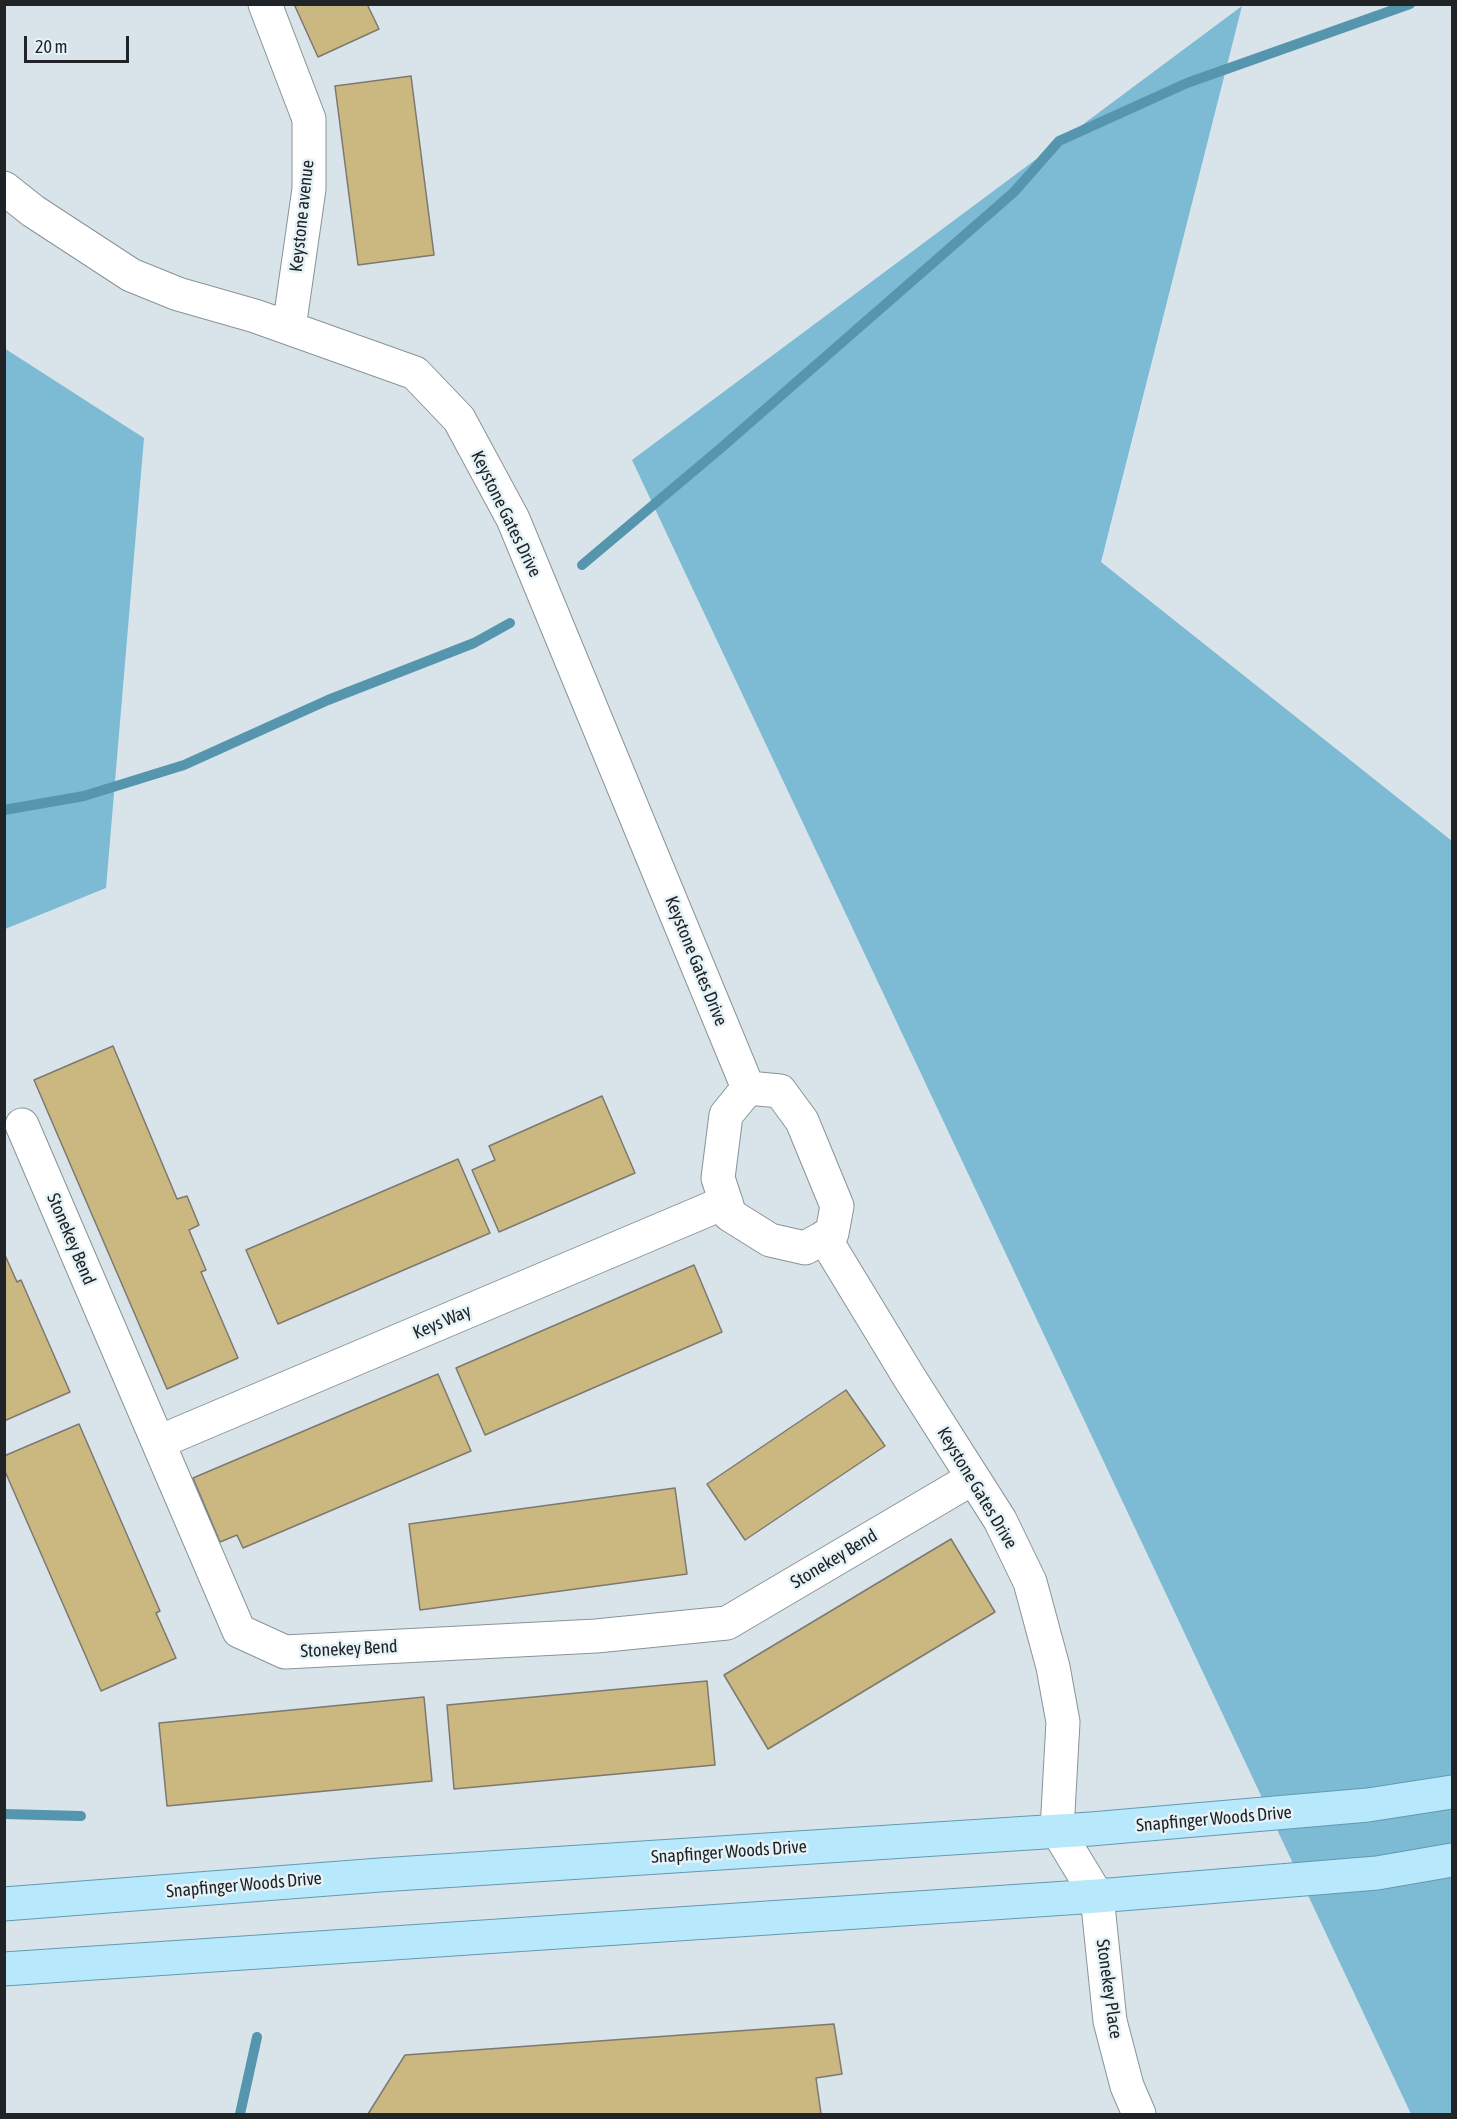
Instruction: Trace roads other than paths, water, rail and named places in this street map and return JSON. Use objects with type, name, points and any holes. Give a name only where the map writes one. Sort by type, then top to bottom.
[{"type":"main road","name":"Snapfinger Woods Drive","points":[[4,1904],[380,1875],[1091,1829],[1368,1806],[1452,1792]]},
{"type":"main road","points":[[4,1969],[1097,1896],[1377,1873],[1452,1860]]},
{"type":"street","name":"Keystone avenue","points":[[265,4],[309,119],[309,189],[289,328]]},
{"type":"street","name":"Keystone Gates Drive","points":[[4,188],[33,211],[131,275],[178,294],[289,328],[415,373],[459,419],[513,519],[748,1088]]},
{"type":"street","points":[[748,1088],[780,1091],[802,1121],[837,1206],[832,1233],[805,1248],[770,1240],[730,1215],[718,1178],[726,1116],[748,1088]]},
{"type":"street","name":"Stonekey Bend","points":[[22,1125],[239,1631],[285,1652],[596,1636],[727,1623],[973,1478]]},
{"type":"street","name":"Keys Way","points":[[159,1442],[726,1202]]},
{"type":"street","name":"Keystone Gates Drive","points":[[824,1237],[1000,1520],[1030,1582],[1053,1667],[1063,1722],[1057,1830]]},
{"type":"street","points":[[1057,1830],[1097,1896]]},
{"type":"street","name":"Stonekey Place","points":[[1097,1896],[1110,2021],[1127,2086],[1131,2112]]},
{"type":"waterway","points":[[582,565],[721,448],[1014,192],[1059,141],[1187,83],[1410,4]]},
{"type":"waterway","points":[[4,810],[84,796],[184,765],[328,700],[474,643],[510,623]]},
{"type":"waterway","points":[[4,1814],[81,1816]]},
{"type":"waterway","points":[[240,2114],[257,2037]]}]
